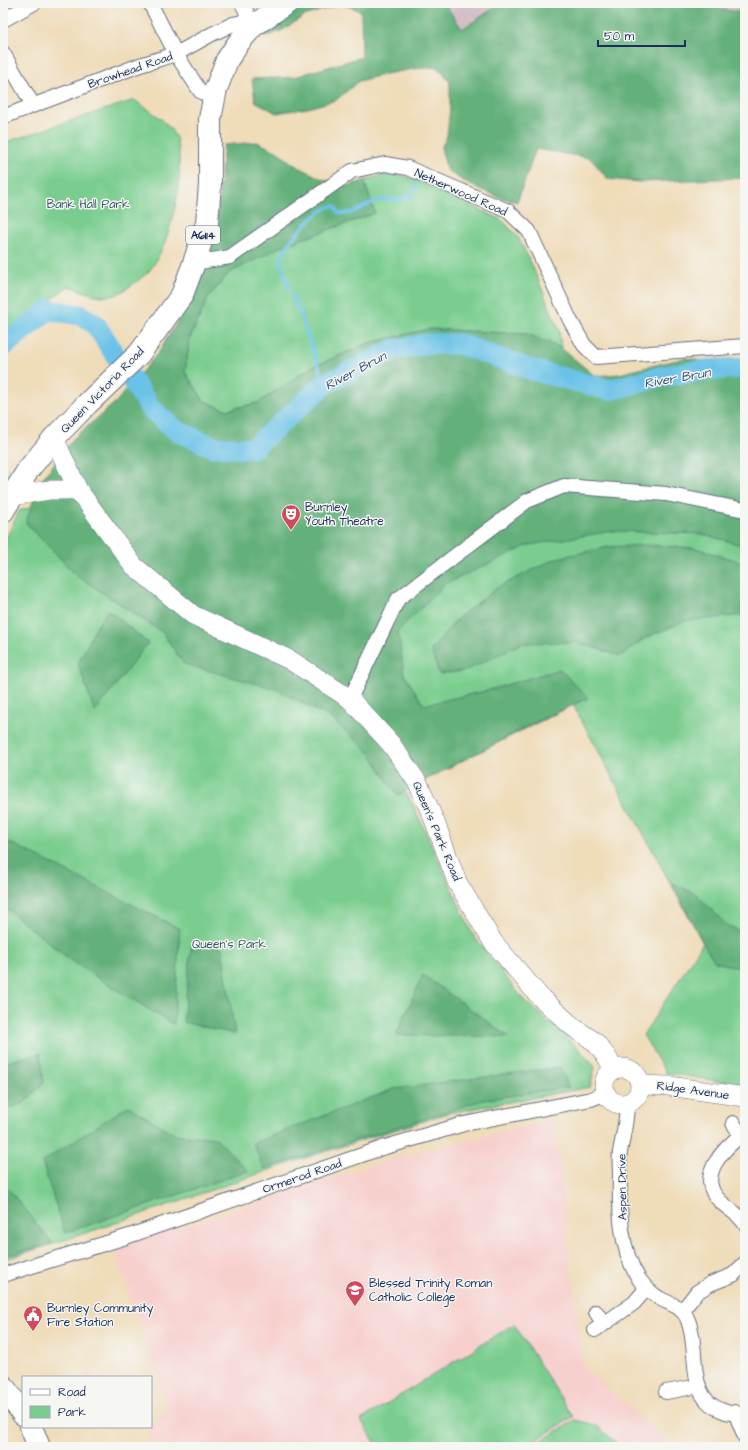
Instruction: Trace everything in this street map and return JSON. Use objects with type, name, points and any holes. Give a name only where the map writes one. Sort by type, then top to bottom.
[{"type":"highway","name":"A6114","points":[[214,94],[227,60],[249,23],[287,3]]},
{"type":"highway","name":"Queen Victoria Road","points":[[8,504],[28,470],[54,438],[139,354],[182,295],[207,223],[210,184],[210,119],[214,94]]},
{"type":"highway","points":[[3,1386],[22,1413]]},
{"type":"highway","points":[[31,1428],[39,1447]]},
{"type":"street","points":[[3,20],[34,3]]},
{"type":"street","points":[[150,3],[176,54],[200,91],[214,94]]},
{"type":"street","points":[[242,3],[247,13],[249,23]]},
{"type":"street","name":"Browhead Road","points":[[3,117],[140,65],[176,54],[233,24],[249,23]]},
{"type":"street","points":[[3,53],[33,105]]},
{"type":"street","name":"Netherwood Road","points":[[194,263],[230,257],[352,171],[385,164],[408,168],[508,211],[530,231],[570,320],[584,345],[596,357],[745,346]]},
{"type":"street","name":"Queen's Park Road","points":[[54,438],[78,490],[134,566],[193,615],[290,660],[350,700],[391,744],[418,783],[435,822],[457,882],[493,942],[540,997],[573,1027],[595,1042],[607,1057],[614,1070]]},
{"type":"street","points":[[350,700],[398,599],[528,501],[564,486],[666,494],[745,510]]},
{"type":"street","points":[[8,504],[49,490],[78,490]]},
{"type":"street","points":[[620,1068],[631,1070],[639,1079],[641,1085],[640,1091],[633,1101],[627,1104],[617,1103],[608,1098],[606,1093],[604,1082],[606,1077],[614,1070],[620,1068]]},
{"type":"street","name":"Ridge Avenue","points":[[641,1085],[670,1086],[745,1097]]},
{"type":"street","name":"Ormerod Road","points":[[3,1275],[126,1237],[382,1148],[464,1124],[591,1099],[606,1093]]},
{"type":"street","name":"Aspen Drive","points":[[627,1104],[627,1113],[620,1154],[619,1202],[624,1237],[630,1262],[646,1289],[658,1298],[678,1307],[682,1311]]},
{"type":"street","points":[[740,1130],[716,1160],[710,1179],[713,1192],[720,1201],[745,1224]]},
{"type":"street","points":[[745,1263],[733,1275],[710,1284],[697,1292],[682,1311],[687,1317],[693,1335],[695,1374],[702,1396],[713,1407],[731,1413],[740,1410],[745,1437]]},
{"type":"street","points":[[596,1312],[599,1327],[634,1303],[646,1289]]},
{"type":"street","points":[[666,1392],[699,1386]]},
{"type":"shaded area","points":[[444,3],[502,3],[462,29]]},
{"type":"shaded area","points":[[704,3],[745,3],[745,13],[712,8]]},
{"type":"shaded area","name":"Blessed Trinity Roman Catholic College","points":[[555,1119],[582,1365],[673,1447],[149,1447],[152,1424],[169,1409],[114,1249],[395,1158]]},
{"type":"green space","points":[[307,3],[444,3],[462,29],[502,3],[704,3],[712,8],[745,13],[745,178],[639,182],[608,179],[590,158],[536,149],[517,202],[498,197],[466,183],[447,170],[441,148],[447,136],[450,108],[450,82],[437,67],[413,69],[385,74],[359,81],[336,100],[308,108],[276,113],[255,101],[252,79],[294,77],[362,57],[361,11],[342,4],[304,16],[281,31],[264,37],[271,23]]},
{"type":"green space","name":"Bank Hall Park","points":[[134,100],[167,125],[176,137],[178,148],[179,177],[174,211],[170,228],[157,258],[150,270],[128,288],[115,295],[97,295],[68,286],[3,340],[3,143]]},
{"type":"green space","points":[[257,142],[278,152],[293,164],[322,179],[346,186],[364,181],[375,213],[280,247],[229,273],[208,298],[190,338],[185,372],[204,401],[227,410],[258,403],[310,368],[369,343],[429,329],[527,334],[561,348],[595,376],[619,374],[685,358],[745,369],[745,546],[702,534],[612,531],[529,545],[445,584],[398,631],[404,674],[424,705],[489,690],[560,669],[588,698],[532,724],[397,795],[370,753],[331,718],[276,689],[184,664],[162,632],[77,576],[26,523],[39,483],[74,438],[116,402],[159,352],[196,290],[216,225],[224,145]]},
{"type":"green space","points":[[391,172],[419,181],[502,220],[518,237],[531,263],[559,330],[561,348],[527,334],[429,329],[369,343],[310,368],[258,403],[227,410],[204,401],[185,372],[190,338],[208,298],[229,273],[280,247],[375,213],[364,181]]},
{"type":"green space","points":[[542,478],[745,512],[745,1085],[666,1073],[643,1035],[703,943],[573,705],[418,783],[290,660]]},
{"type":"green space","name":"Queen's Park","points":[[46,503],[329,699],[383,754],[413,805],[473,935],[522,998],[579,1049],[595,1067],[590,1087],[449,1113],[293,1162],[3,1260],[3,545],[19,511]]},
{"type":"green space","points":[[647,545],[695,548],[745,563],[745,615],[685,621],[645,638],[620,656],[576,642],[522,643],[465,671],[439,674],[431,650],[459,617],[500,586],[557,558],[608,547]]},
{"type":"green space","points":[[108,610],[148,643],[95,712],[78,664],[95,629]]},
{"type":"green space","points":[[3,839],[180,929],[174,1025],[73,962],[3,906]]},
{"type":"green space","points":[[672,883],[696,894],[726,924],[745,934],[745,969],[715,962],[703,943]]},
{"type":"green space","points":[[192,940],[222,948],[235,1034],[183,1022]]},
{"type":"green space","points":[[423,975],[509,1037],[396,1035]]},
{"type":"green space","points":[[40,1053],[44,1082],[24,1103],[10,1108],[3,1105],[3,1068],[7,1062]]},
{"type":"green space","points":[[560,1067],[569,1087],[483,1100],[264,1169],[253,1143],[394,1089]]},
{"type":"green space","points":[[128,1106],[174,1134],[216,1138],[248,1171],[65,1233],[42,1162]]},
{"type":"green space","points":[[3,1182],[53,1244],[3,1256]]},
{"type":"green space","points":[[514,1324],[573,1417],[525,1447],[378,1447],[361,1420]]},
{"type":"green space","points":[[575,1420],[596,1425],[621,1447],[531,1447]]},
{"type":"waterway","points":[[289,289],[281,259],[295,236],[311,219],[327,208],[334,206],[338,213],[344,214],[354,212],[379,200],[397,200],[404,198],[410,195],[417,186]]},
{"type":"waterway","points":[[292,295],[325,384]]},
{"type":"waterway","name":"River Brun","points":[[3,347],[48,310],[80,315],[95,324],[151,409],[177,431],[214,447],[252,449],[325,384],[393,350],[426,344],[460,344],[532,370],[609,390],[660,377],[705,370],[745,368]]},
{"type":"place","name":"Burnley Youth Theatre","points":[[291,531]]},
{"type":"place","name":"Blessed Trinity Roman Catholic College","points":[[355,1307]]},
{"type":"place","name":"Burnley Community Fire Station","points":[[33,1332]]}]
